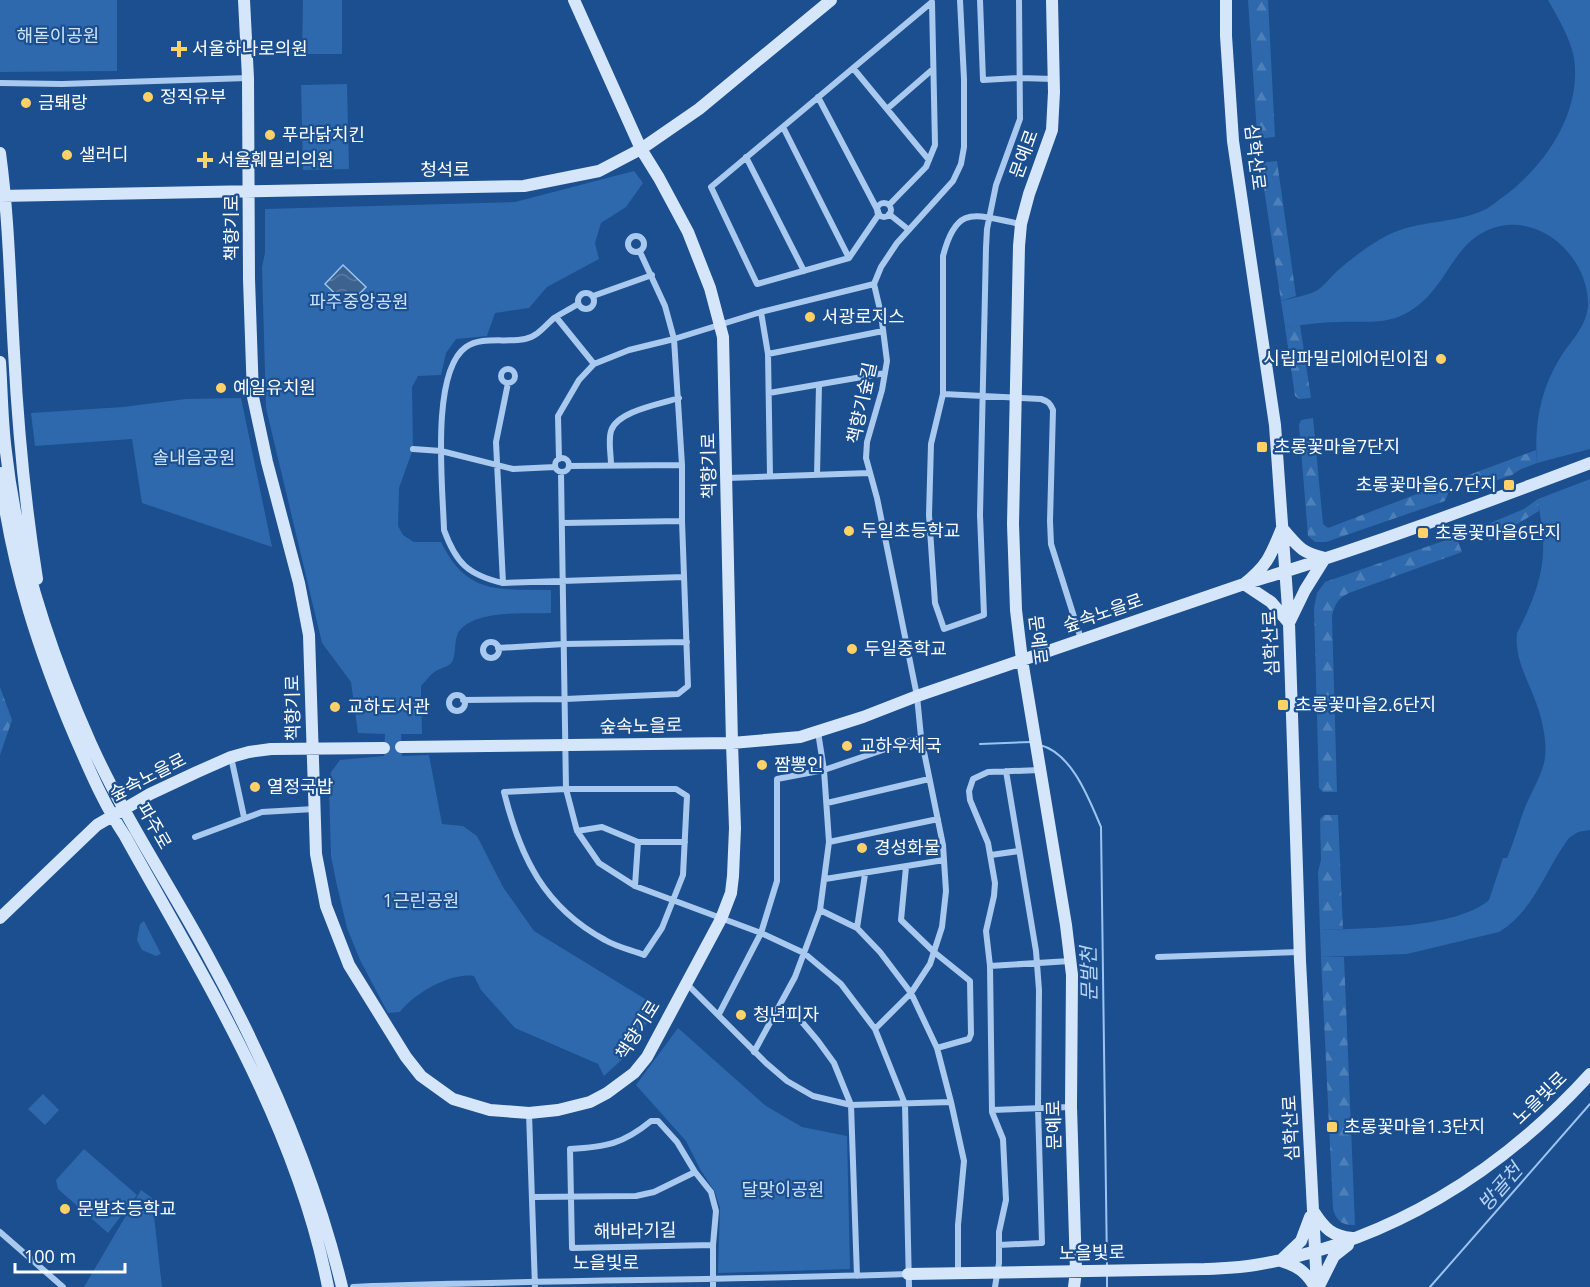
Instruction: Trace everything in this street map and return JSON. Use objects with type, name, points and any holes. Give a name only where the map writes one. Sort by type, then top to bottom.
[{"type":"street","name":"책향기로","points":[[244,0],[248,78],[249,279],[253,397],[267,462],[299,583],[309,635],[316,854],[327,906],[349,965],[406,1057],[421,1076],[453,1099],[490,1110],[529,1113],[558,1110],[590,1101],[607,1093],[634,1073],[647,1057],[721,919],[733,876],[735,828],[723,337],[710,288],[687,232],[659,177],[641,149],[574,0]]},
{"type":"street","name":"청석로","points":[[3,196],[524,186],[599,171],[641,149],[699,109],[831,0]]},
{"type":"street","points":[[559,459],[558,416],[579,380],[594,364],[629,350],[674,339],[761,312],[874,284],[892,251],[953,181],[961,164],[964,147],[964,102],[960,0]]},
{"type":"street","points":[[980,0],[983,80],[1054,79]]},
{"type":"street","points":[[1019,0],[1020,119],[996,185],[989,219],[986,248],[980,515],[984,615],[944,629],[935,603],[929,515],[931,444],[943,394],[943,256],[949,236],[959,221],[966,217],[972,216],[989,219],[1020,224]]},
{"type":"street","name":"문예로","points":[[1052,0],[1054,79],[1052,130],[1020,224],[1012,524],[1016,610],[1022,660],[1066,925],[1072,975],[1071,1107],[1083,1271],[1074,1287]]},
{"type":"street","name":"심학산로","points":[[1226,0],[1233,141],[1275,425],[1289,623],[1300,952],[1317,1287]]},
{"type":"street","points":[[932,2],[935,145],[926,167],[889,205],[881,204],[849,258],[757,284],[711,187],[932,2]]},
{"type":"street","points":[[853,68],[929,160]]},
{"type":"street","points":[[887,109],[933,69]]},
{"type":"street","points":[[0,83],[62,84],[248,78]]},
{"type":"street","points":[[818,97],[878,212],[883,216],[889,214]]},
{"type":"street","points":[[783,127],[849,258]]},
{"type":"street","points":[[0,153],[11,277],[23,475],[37,579],[56,656]]},
{"type":"street","points":[[747,157],[804,271]]},
{"type":"street","points":[[889,205],[891,210],[889,214]]},
{"type":"street","points":[[889,214],[909,230]]},
{"type":"street","points":[[463,700],[565,699],[678,694],[688,686],[682,465],[674,339],[665,306],[640,252]]},
{"type":"street","points":[[0,268],[8,272],[11,277]]},
{"type":"street","points":[[578,304],[578,298],[586,292],[593,296],[652,275]]},
{"type":"street","name":"책향기숲길","points":[[874,284],[887,361],[867,442],[866,458],[877,498],[917,696],[921,737],[944,860],[945,891],[942,927],[930,964],[911,993],[875,1029]]},
{"type":"street","points":[[578,304],[584,309],[590,309],[594,304],[593,296]]},
{"type":"street","points":[[578,304],[556,317],[534,336],[525,339],[473,343],[459,353],[453,364],[443,405],[441,451],[444,530],[449,544],[455,557],[472,573],[503,583],[684,577]]},
{"type":"street","points":[[761,312],[768,354],[770,476]]},
{"type":"street","points":[[556,317],[594,364]]},
{"type":"street","points":[[768,354],[883,331]]},
{"type":"street","name":"파주로","points":[[0,362],[6,452],[16,520],[26,566],[69,693],[123,810],[207,953],[270,1080],[299,1146],[313,1185],[342,1287]]},
{"type":"street","points":[[769,393],[885,373]]},
{"type":"street","points":[[503,583],[496,442],[508,383]]},
{"type":"street","points":[[817,475],[819,385]]},
{"type":"street","points":[[943,394],[1015,397],[1047,401],[1053,410],[1051,544],[1081,639]]},
{"type":"street","points":[[611,465],[611,432],[615,422],[628,414],[679,398]]},
{"type":"street","points":[[413,449],[441,451],[520,469],[555,466]]},
{"type":"street","points":[[555,466],[555,462],[559,459],[566,459],[569,465],[566,472],[561,473]]},
{"type":"street","name":"숲속노을로","points":[[401,747],[732,743],[800,737],[863,717],[1081,639],[1464,510],[1590,463]]},
{"type":"street","points":[[569,465],[682,465]]},
{"type":"street","points":[[555,466],[561,473],[566,789],[577,831],[599,864],[635,886],[761,933],[804,953],[841,984],[875,1029],[905,1104],[908,1281]]},
{"type":"street","name":"파주로","points":[[0,473],[17,568],[41,653],[73,732],[111,816],[125,836],[255,1075],[290,1156],[309,1208],[328,1282]]},
{"type":"street","points":[[727,478],[869,473]]},
{"type":"street","points":[[0,516],[7,553],[30,629],[41,653]]},
{"type":"street","points":[[562,523],[682,520]]},
{"type":"street","points":[[1282,528],[1300,549],[1325,558],[1305,590],[1289,623],[1271,602],[1244,584],[1261,571],[1268,562],[1282,528]]},
{"type":"street","points":[[498,648],[564,644],[687,642]]},
{"type":"street","points":[[754,1052],[795,977],[820,910],[829,842],[824,770],[818,731]]},
{"type":"street","points":[[719,1014],[761,933],[777,881],[777,779],[824,770],[921,737]]},
{"type":"street","name":"숲속노을로","points":[[0,918],[96,825],[150,794],[231,757],[271,749],[384,748]]},
{"type":"street","points":[[231,757],[244,817]]},
{"type":"street","points":[[995,1287],[998,1274],[999,1233],[1006,1200],[1004,1145],[992,1110],[990,966],[987,925],[995,890],[988,843],[972,807],[969,791],[973,779],[982,774],[1040,770]]},
{"type":"street","points":[[999,1245],[1042,1243],[1037,962],[1006,771]]},
{"type":"street","points":[[827,803],[929,778]]},
{"type":"street","points":[[566,789],[675,789],[687,796],[683,875],[662,928],[644,955],[605,940],[560,908],[528,864],[513,827],[504,792],[566,789]]},
{"type":"street","points":[[195,837],[262,812],[314,809]]},
{"type":"street","points":[[829,842],[938,819]]},
{"type":"street","points":[[577,831],[602,827],[638,842],[686,842]]},
{"type":"street","points":[[635,886],[638,842]]},
{"type":"street","points":[[991,855],[1019,850]]},
{"type":"street","points":[[825,879],[944,860]]},
{"type":"street","points":[[906,867],[901,920],[934,952],[970,981],[971,1034],[969,1039],[937,1048]]},
{"type":"street","points":[[857,928],[865,874]]},
{"type":"street","points":[[820,910],[857,928],[880,952],[911,993],[937,1048],[964,1161],[958,1225],[958,1275]]},
{"type":"street","points":[[1158,957],[1300,952]]},
{"type":"street","points":[[990,966],[1070,960]]},
{"type":"street","points":[[687,984],[754,1052],[787,1081],[813,1096],[851,1105],[951,1102]]},
{"type":"street","points":[[780,1007],[797,1016],[834,1063],[851,1105],[857,1276]]},
{"type":"street","name":"노을빛로","points":[[353,1287],[713,1284],[857,1276],[908,1281],[958,1275],[1253,1266],[1356,1239],[1404,1217],[1486,1169],[1537,1127],[1590,1074]]},
{"type":"street","points":[[992,1110],[1071,1107]]},
{"type":"street","points":[[529,1113],[536,1284]]},
{"type":"street","name":"해바라기길","points":[[713,1245],[572,1248],[570,1149],[607,1146],[639,1131],[651,1121],[658,1121],[677,1142],[695,1172],[711,1192],[716,1211],[713,1284]]},
{"type":"street","name":"해바라기길","points":[[534,1197],[636,1196],[654,1192],[695,1172]]},
{"type":"street","points":[[1313,1210],[1330,1233],[1338,1237],[1356,1239]]},
{"type":"street","points":[[1313,1210],[1301,1240],[1280,1260],[1297,1266],[1317,1287],[1334,1256],[1356,1239]]},
{"type":"street","points":[[0,1232],[63,1287]]},
{"type":"green space","name":"해돋이공원","points":[[0,0],[117,0],[117,71],[0,72]]},
{"type":"green space","points":[[303,0],[342,0],[342,54],[302,54]]},
{"type":"green space","points":[[1248,0],[1268,0],[1275,137],[1264,138],[1257,133]]},
{"type":"green space","points":[[1548,0],[1590,0],[1590,449],[1537,463],[1538,422],[1543,396],[1553,370],[1581,328],[1588,307],[1586,287],[1579,269],[1569,253],[1555,240],[1539,230],[1521,225],[1503,226],[1484,232],[1462,250],[1426,299],[1413,309],[1391,319],[1326,322],[1285,327],[1281,301],[1316,291],[1354,257],[1388,235],[1411,227],[1461,218],[1487,209],[1533,170],[1546,154],[1566,118],[1575,78],[1574,58],[1570,43]]},
{"type":"green space","points":[[347,84],[349,169],[303,170],[301,85]]},
{"type":"green space","points":[[1277,161],[1296,296],[1281,301],[1261,169],[1266,162]]},
{"type":"green space","name":"파주중앙공원","points":[[634,171],[643,183],[626,207],[601,223],[595,243],[599,259],[547,287],[529,308],[495,313],[487,336],[456,339],[446,353],[441,375],[418,376],[412,387],[413,449],[399,488],[398,526],[403,535],[414,542],[441,542],[451,560],[462,572],[474,581],[487,586],[516,590],[551,590],[551,613],[501,614],[487,616],[465,625],[458,633],[452,662],[433,673],[421,686],[422,734],[401,734],[402,756],[429,755],[442,824],[463,826],[477,836],[503,887],[534,931],[655,1005],[628,1054],[604,1076],[598,1064],[515,1028],[481,990],[474,976],[455,977],[444,981],[414,998],[400,1012],[388,1013],[360,960],[347,928],[331,856],[329,787],[331,772],[340,760],[384,756],[385,734],[358,733],[351,682],[322,643],[266,408],[262,267],[265,253],[265,209],[515,202]]},
{"type":"green space","points":[[1300,325],[1311,398],[1299,399],[1295,396],[1285,327]]},
{"type":"green space","name":"솔내음공원","points":[[241,398],[272,547],[142,503],[132,439],[35,446],[31,413],[123,407],[186,399]]},
{"type":"green space","points":[[1313,418],[1323,524],[1328,528],[1443,484],[1448,494],[1445,501],[1326,542],[1315,542],[1308,536],[1299,425],[1301,420]]},
{"type":"green space","points":[[1536,450],[1537,463],[1512,475],[1474,488],[1469,486],[1466,476]]},
{"type":"green space","points":[[1590,479],[1590,830],[1578,832],[1569,838],[1530,901],[1511,923],[1499,932],[1407,954],[1321,957],[1320,930],[1432,922],[1474,910],[1489,900],[1503,858],[1507,858],[1545,756],[1542,721],[1520,662],[1517,643],[1517,633],[1528,611],[1542,565],[1543,535],[1538,499]]},
{"type":"green space","points":[[1538,499],[1539,511],[1489,541],[1486,530],[1488,524],[1524,509]]},
{"type":"green space","points":[[1452,538],[1457,539],[1462,552],[1349,593],[1342,597],[1336,605],[1332,616],[1337,792],[1323,792],[1319,788],[1314,608],[1317,593],[1325,582]]},
{"type":"green space","points":[[0,687],[12,720],[0,755]]},
{"type":"green space","points":[[1324,815],[1338,815],[1343,929],[1320,930],[1318,872],[1321,860],[1320,819]]},
{"type":"green space","points":[[144,921],[161,954],[156,956],[142,950],[137,940],[140,924]]},
{"type":"green space","points":[[1321,957],[1344,957],[1355,1225],[1340,1221],[1333,1208]]},
{"type":"green space","name":"달맞이공원","points":[[678,1028],[766,1106],[802,1127],[847,1136],[850,1269],[718,1273],[720,1208],[715,1192],[686,1141],[636,1085]]},
{"type":"green space","points":[[43,1094],[59,1110],[45,1125],[28,1109]]},
{"type":"green space","points":[[84,1149],[137,1195],[108,1233],[58,1189],[56,1180]]},
{"type":"green space","points":[[141,1190],[152,1198],[162,1287],[84,1287]]},
{"type":"water","points":[[343,265],[366,287],[348,306],[325,284]]},
{"type":"waterway","name":"문발천","points":[[980,744],[1031,742]]},
{"type":"waterway","name":"문발천","points":[[1040,745],[1061,757],[1070,767],[1085,791],[1101,827],[1107,1267]]},
{"type":"waterway","name":"방골천","points":[[1430,1287],[1590,1104]]},
{"type":"waterway","name":"문발천","points":[[1107,1276],[1107,1287]]},
{"type":"place","name":"서울하나로의원","points":[[179,49]]},
{"type":"place","name":"정직유부","points":[[148,97]]},
{"type":"place","name":"금퇘랑","points":[[26,103]]},
{"type":"place","name":"푸라닭치킨","points":[[270,135]]},
{"type":"place","name":"샐러디","points":[[67,155]]},
{"type":"place","name":"서울훼밀리의원","points":[[205,160]]},
{"type":"place","name":"서광로지스","points":[[810,317]]},
{"type":"place","name":"시립파밀리에어린이집","points":[[1441,359]]},
{"type":"place","name":"예일유치원","points":[[221,388]]},
{"type":"place","name":"초롱꽃마을7단지","points":[[1262,447]]},
{"type":"place","name":"초롱꽃마을6.7단지","points":[[1509,485]]},
{"type":"place","name":"두일초등학교","points":[[849,531]]},
{"type":"place","name":"초롱꽃마을6단지","points":[[1423,533]]},
{"type":"place","name":"두일중학교","points":[[852,649]]},
{"type":"place","name":"초롱꽃마을2.6단지","points":[[1283,705]]},
{"type":"place","name":"교하도서관","points":[[335,707]]},
{"type":"place","name":"교하우체국","points":[[847,746]]},
{"type":"place","name":"짬뽕인","points":[[762,765]]},
{"type":"place","name":"열정국밥","points":[[255,787]]},
{"type":"place","name":"경성화물","points":[[862,848]]},
{"type":"place","name":"청년피자","points":[[741,1015]]},
{"type":"place","name":"초롱꽃마을1.3단지","points":[[1332,1127]]},
{"type":"place","name":"문발초등학교","points":[[65,1209]]},
{"type":"park label","name":"1근린공원","points":[[421,901]]}]
